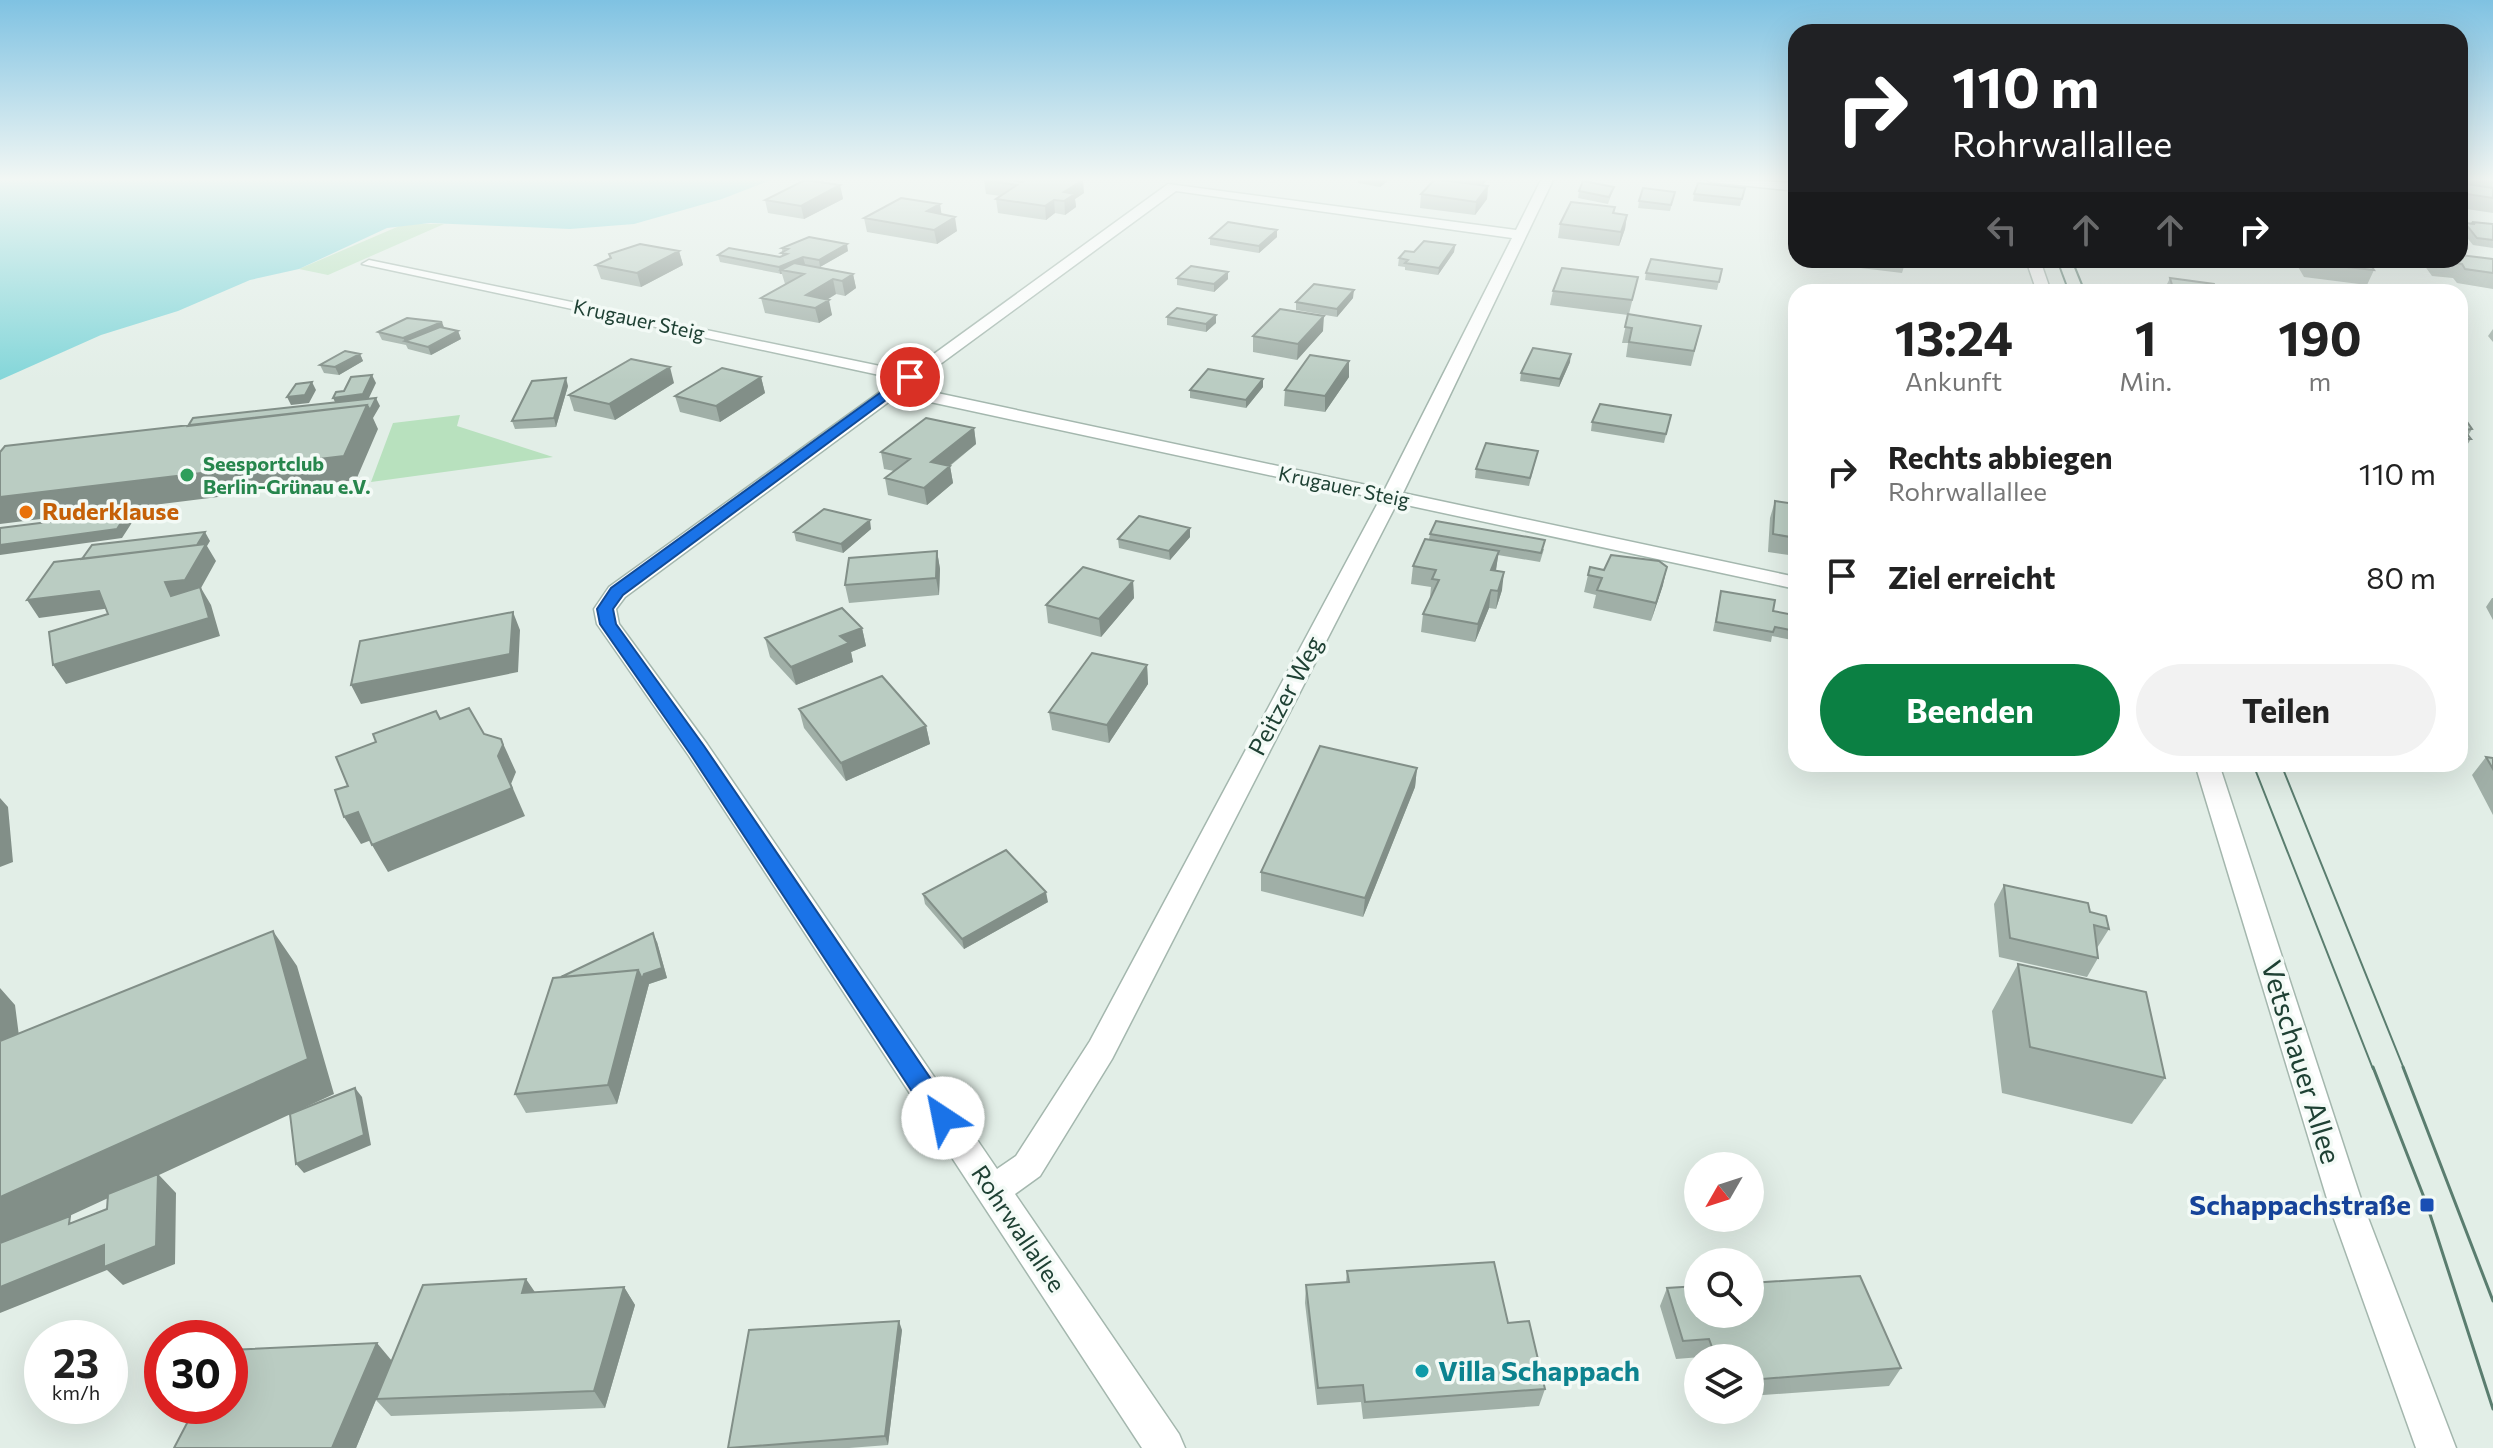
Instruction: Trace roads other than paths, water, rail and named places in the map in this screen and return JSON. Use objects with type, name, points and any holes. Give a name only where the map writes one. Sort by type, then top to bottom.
[{"type":"street","name":"Rohrwallallee","points":[[1086,246],[617,592],[605,609],[608,624],[698,750],[1165,1448]]},
{"type":"street","name":"Peitzer Weg","points":[[992,1191],[1028,1166],[1101,1050],[1391,497],[1516,246]]},
{"type":"street","name":"Krugauer Steig","points":[[369,264],[910,377]]},
{"type":"street","name":"Krugauer Steig","points":[[893,389],[1788,581]]},
{"type":"street","name":"Vetschauer Allee","points":[[2210,772],[2345,1202],[2436,1448]]},
{"type":"water","points":[[0,246],[349,246],[299,269],[250,280],[178,311],[101,335],[0,380]]},
{"type":"tram line","points":[[2060,268],[2066,284]]},
{"type":"tram line","points":[[2075,268],[2082,284]]},
{"type":"tram line","points":[[2256,772],[2373,1069]]},
{"type":"tram line","points":[[2284,772],[2404,1069]]},
{"type":"tram line","points":[[2373,1067],[2427,1205],[2493,1409]]},
{"type":"tram line","points":[[2403,1067],[2493,1301]]},
{"type":"place","name":"Seesportclub Berlin-Grünau e.V.","points":[[187,475]]},
{"type":"place","name":"Ruderklause","points":[[26,512]]},
{"type":"place","name":"Schappachstraße","points":[[2427,1205]]},
{"type":"place","name":"Villa Schappach","points":[[1422,1371]]}]
